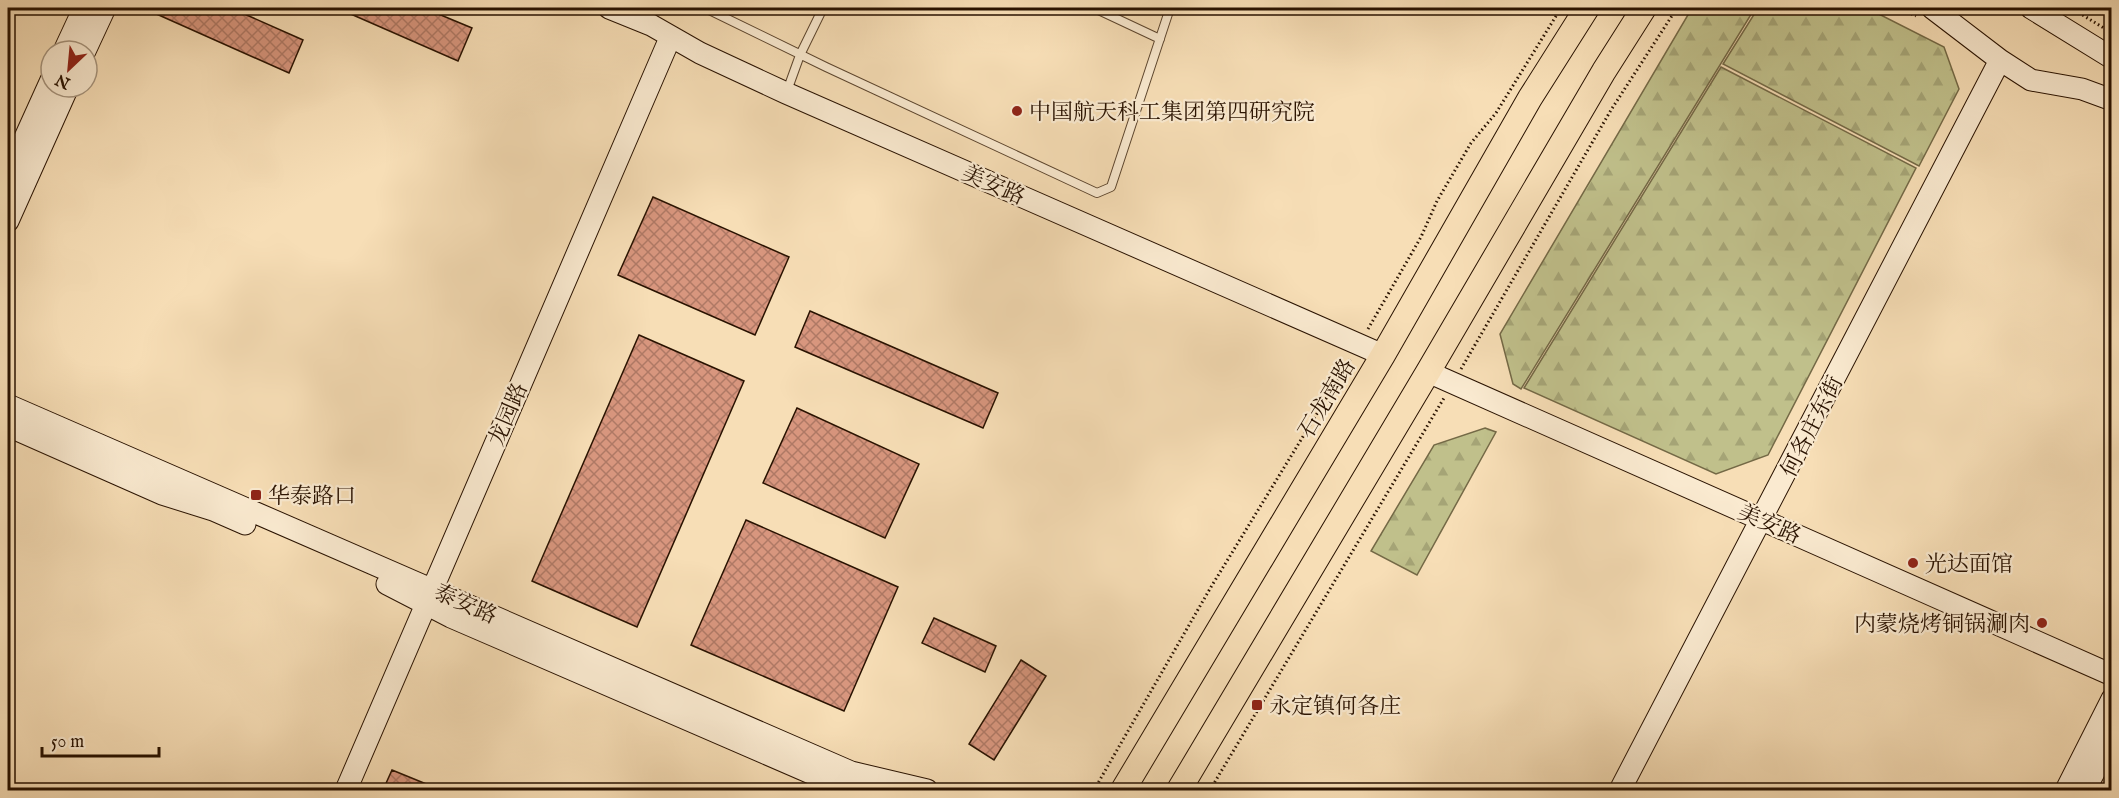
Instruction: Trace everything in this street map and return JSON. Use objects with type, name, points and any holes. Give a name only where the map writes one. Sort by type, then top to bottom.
[{"type":"main road","name":"石龙南路","points":[[1128,787],[1383,354],[1530,98],[1587,8]]},
{"type":"main road","points":[[1179,790],[1428,372],[1579,112],[1644,8]]},
{"type":"street","points":[[70,39],[84,8]]},
{"type":"street","points":[[91,39],[105,8]]},
{"type":"street","name":"美安路","points":[[609,8],[651,25],[670,38],[786,93],[1383,354]]},
{"type":"street","points":[[1932,8],[2000,60],[2031,80],[2082,89],[2112,100]]},
{"type":"street","points":[[2031,8],[2112,58]]},
{"type":"street","name":"龙园路","points":[[346,790],[670,38]]},
{"type":"street","name":"何各庄东街","points":[[1620,790],[1763,520],[2000,60]]},
{"type":"street","points":[[8,175],[42,99]]},
{"type":"street","points":[[8,221],[63,99]]},
{"type":"street","name":"美安路","points":[[1428,372],[2112,675]]},
{"type":"street","name":"泰安路","points":[[8,405],[429,596],[851,772],[927,790]]},
{"type":"street","name":"泰安路","points":[[8,426],[162,494],[213,510],[392,586],[429,596],[462,622],[850,790]]},
{"type":"street","points":[[2066,790],[2112,699]]},
{"type":"street","points":[[2085,790],[2112,738]]},
{"type":"lane","points":[[705,8],[800,55],[1097,193],[1111,187],[1170,8]]},
{"type":"lane","points":[[786,93],[800,55],[823,8]]},
{"type":"lane","points":[[1094,8],[1160,39]]},
{"type":"path","name":"石龙南路","points":[[1094,790],[1211,587],[1359,344],[1421,237],[1437,201],[1465,153],[1496,113],[1561,8]]},
{"type":"path","points":[[2071,8],[2112,33]]},
{"type":"green space","points":[[1692,8],[1755,8],[1521,389],[1513,384],[1500,334]]},
{"type":"green space","points":[[1758,8],[1867,8],[1944,47],[1959,89],[1919,166],[1723,64]]},
{"type":"green space","points":[[1721,67],[1916,168],[1768,455],[1716,474],[1524,388]]},
{"type":"green space","points":[[1485,428],[1496,432],[1417,575],[1371,551],[1434,445]]},
{"type":"building","points":[[143,8],[231,8],[303,40],[289,73]]},
{"type":"building","points":[[337,8],[424,8],[472,28],[458,61]]},
{"type":"building","points":[[653,197],[789,257],[755,335],[618,275]]},
{"type":"building","points":[[810,311],[998,393],[983,428],[795,347]]},
{"type":"building","points":[[639,335],[744,381],[637,627],[532,581]]},
{"type":"building","points":[[797,408],[919,464],[885,538],[763,483]]},
{"type":"building","points":[[746,520],[898,587],[844,711],[691,645]]},
{"type":"building","points":[[934,618],[996,646],[985,672],[922,643]]},
{"type":"building","points":[[1021,660],[1046,676],[994,760],[969,744]]},
{"type":"building","points":[[392,770],[441,790],[383,790]]},
{"type":"place","name":"中国航天科工集团第四研究院","points":[[1017,111]]},
{"type":"place","name":"华泰路口","points":[[256,495]]},
{"type":"place","name":"光达面馆","points":[[1913,563]]},
{"type":"place","name":"内蒙烧烤铜锅涮肉","points":[[2042,623]]},
{"type":"place","name":"永定镇何各庄","points":[[1257,705]]}]
